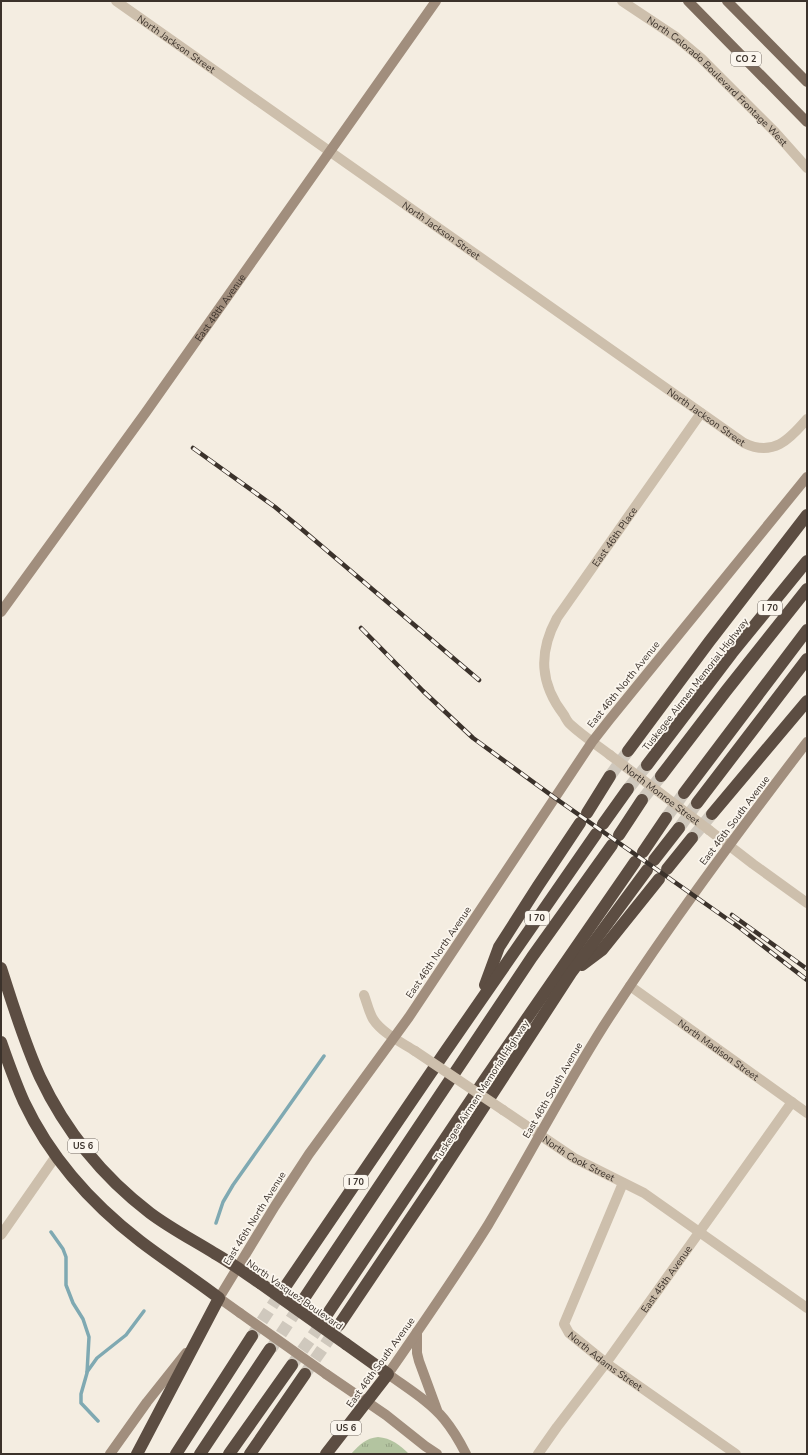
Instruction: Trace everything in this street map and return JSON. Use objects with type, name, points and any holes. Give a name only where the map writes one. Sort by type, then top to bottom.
[{"type":"highway","points":[[628,751],[704,648],[807,515]]},
{"type":"highway","name":"Tuskegee Airmen Memorial Highway","points":[[647,765],[732,653],[807,561]]},
{"type":"highway","points":[[661,776],[807,589]]},
{"type":"highway","points":[[684,793],[807,630]]},
{"type":"highway","points":[[697,803],[807,659]]},
{"type":"highway","points":[[712,814],[807,701]]},
{"type":"highway","points":[[478,1003],[499,947],[610,776]]},
{"type":"highway","name":"I 70","points":[[285,1287],[478,1003],[628,789]]},
{"type":"highway","points":[[304,1300],[532,957],[642,800]]},
{"type":"highway","points":[[326,1316],[485,1079],[666,818]]},
{"type":"highway","name":"Tuskegee Airmen Memorial Highway","points":[[339,1325],[435,1182],[571,973],[679,828]]},
{"type":"highway","points":[[571,973],[602,950],[692,838]]},
{"type":"highway","name":"North Vasquez Boulevard","points":[[1,968],[25,1039],[40,1077],[60,1114],[82,1146],[113,1180],[150,1213],[260,1283],[388,1374]]},
{"type":"highway","name":"US 6","points":[[1,1042],[24,1103],[56,1156],[76,1182],[128,1232],[219,1298]]},
{"type":"highway","name":"East 46th North Avenue","points":[[194,1342],[219,1298]]},
{"type":"highway","points":[[176,1454],[252,1336]]},
{"type":"highway","points":[[137,1454],[194,1342]]},
{"type":"highway","points":[[200,1454],[270,1349]]},
{"type":"highway","points":[[229,1454],[292,1365]]},
{"type":"highway","points":[[250,1454],[305,1374]]},
{"type":"highway","name":"East 46th South Avenue","points":[[326,1454],[388,1374]]},
{"type":"main road","name":"East 48th Avenue","points":[[1,612],[146,412],[436,1]]},
{"type":"main road","name":"CO 2","points":[[688,1],[807,122]]},
{"type":"main road","name":"CO 2","points":[[727,1],[807,82]]},
{"type":"main road","name":"East 46th North Avenue","points":[[219,1298],[236,1268],[309,1154],[394,1038],[592,742],[807,477]]},
{"type":"main road","name":"East 46th South Avenue","points":[[388,1374],[444,1293],[487,1226],[590,1049],[630,986],[729,845],[807,742]]},
{"type":"main road","points":[[219,1298],[402,1427],[437,1454]]},
{"type":"main road","points":[[417,1332],[417,1353],[421,1369],[438,1412]]},
{"type":"main road","name":"East 46th North Avenue","points":[[110,1454],[147,1402],[194,1342]]},
{"type":"main road","points":[[388,1374],[438,1412],[458,1438],[466,1454]]},
{"type":"street","name":"North Jackson Street","points":[[116,1],[700,413],[748,445],[760,449],[772,448],[792,435],[807,419]]},
{"type":"street","name":"North Colorado Boulevard Frontage West","points":[[622,1],[702,58],[775,132],[807,168]]},
{"type":"street","name":"East 46th Place","points":[[544,666],[545,651],[548,639],[557,618],[700,413]]},
{"type":"street","name":"North Monroe Street","points":[[544,666],[549,690],[558,709],[569,724],[807,903]]},
{"type":"street","name":"North Madison Street","points":[[630,986],[807,1113]]},
{"type":"street","name":"North Cook Street","points":[[364,995],[376,1024],[394,1038],[585,1164],[644,1193],[807,1308]]},
{"type":"street","name":"East 45th Avenue","points":[[538,1454],[606,1363],[792,1102]]},
{"type":"street","points":[[1,1235],[56,1156]]},
{"type":"street","name":"North Adams Street","points":[[623,1182],[564,1324],[569,1333],[606,1363],[736,1454]]},
{"type":"green space","points":[[378,1437],[395,1442],[409,1454],[351,1454],[363,1442]]},
{"type":"waterway","points":[[216,1223],[223,1202],[233,1185],[324,1056]]},
{"type":"waterway","points":[[51,1232],[63,1249],[66,1257],[66,1285],[73,1303],[83,1319],[89,1337],[87,1373],[81,1394],[81,1403],[98,1421]]},
{"type":"waterway","points":[[87,1372],[97,1358],[126,1335],[144,1311]]},
{"type":"tunnel","points":[[610,776],[628,751]]},
{"type":"tunnel","points":[[628,789],[647,765]]},
{"type":"tunnel","points":[[642,800],[661,776]]},
{"type":"tunnel","points":[[666,818],[684,793]]},
{"type":"tunnel","points":[[679,828],[697,803]]},
{"type":"tunnel","points":[[692,838],[712,814]]},
{"type":"tunnel","points":[[252,1336],[284,1288]]},
{"type":"tunnel","points":[[271,1349],[303,1301]]},
{"type":"tunnel","points":[[292,1365],[326,1317]]},
{"type":"tunnel","points":[[305,1374],[338,1326]]},
{"type":"railway","points":[[193,448],[275,507],[479,680]]},
{"type":"railway","points":[[361,628],[423,691],[473,738],[555,798],[740,928],[807,980]]},
{"type":"railway","points":[[732,915],[807,969]]}]
